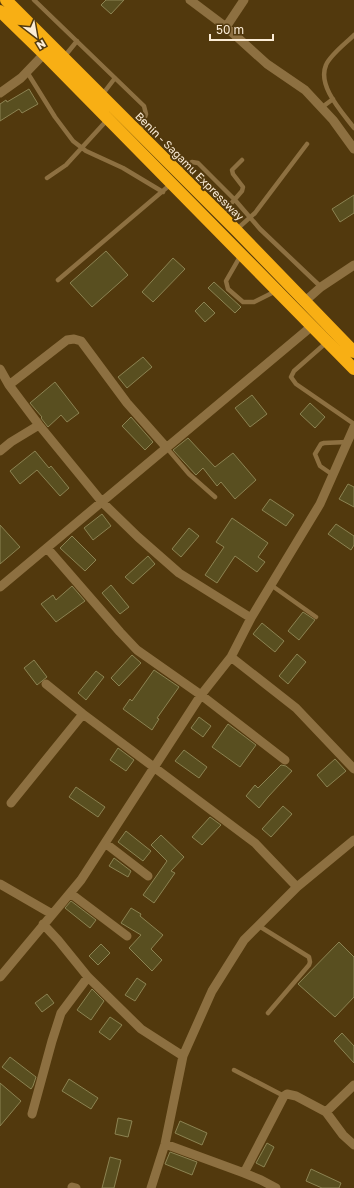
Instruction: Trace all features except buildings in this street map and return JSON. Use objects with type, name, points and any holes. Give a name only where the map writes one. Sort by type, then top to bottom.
[{"type":"highway","name":"Benin - Sagamu Expressway","points":[[12,2],[101,96],[236,230],[354,352]]},
{"type":"highway","points":[[0,11],[108,119],[167,188],[240,255],[354,369]]},
{"type":"street","points":[[190,0],[226,27],[267,64],[304,90],[333,120],[354,149]]},
{"type":"street","points":[[226,27],[244,0]]},
{"type":"street","points":[[0,93],[21,78],[44,54]]},
{"type":"street","points":[[304,302],[320,287],[354,265]]},
{"type":"street","points":[[0,587],[312,326]]},
{"type":"street","points":[[9,385],[68,340],[74,339],[81,342],[127,403],[166,447]]},
{"type":"street","points":[[0,369],[9,385],[39,425],[102,502],[138,537],[179,573],[252,618]]},
{"type":"street","points":[[0,451],[11,442],[39,425]]},
{"type":"street","points":[[0,977],[81,880],[201,695],[231,657],[252,618],[320,504],[354,427]]},
{"type":"street","points":[[47,548],[137,650],[201,695],[285,760]]},
{"type":"street","points":[[231,657],[296,708],[354,769]]},
{"type":"street","points":[[46,684],[83,714],[255,843],[297,887]]},
{"type":"street","points":[[11,803],[83,714]]},
{"type":"street","points":[[151,1188],[165,1144],[183,1056],[212,991],[244,940],[297,887],[354,840]]},
{"type":"street","points":[[105,843],[148,876]]},
{"type":"street","points":[[0,884],[52,914]]},
{"type":"street","points":[[70,892],[127,936]]},
{"type":"street","points":[[43,924],[58,940],[88,978],[141,1029],[183,1056]]},
{"type":"street","points":[[32,1114],[61,1013],[88,978]]},
{"type":"street","points":[[326,1112],[354,1085]]},
{"type":"street","points":[[244,1173],[284,1096],[288,1094],[296,1096],[326,1112],[343,1135],[354,1145]]},
{"type":"street","points":[[165,1144],[244,1173],[276,1188]]},
{"type":"lane","points":[[34,0],[144,106],[146,114],[140,134]]},
{"type":"lane","points":[[354,35],[326,64],[324,78],[326,86],[333,99],[354,128]]},
{"type":"lane","points":[[64,58],[76,41]]},
{"type":"lane","points":[[27,72],[55,117],[73,141],[81,148],[167,188],[58,280]]},
{"type":"lane","points":[[101,96],[115,78]]},
{"type":"lane","points":[[321,108],[333,99]]},
{"type":"lane","points":[[47,178],[66,164],[108,119]]},
{"type":"lane","points":[[236,230],[259,208],[307,144]]},
{"type":"lane","points":[[221,216],[242,191],[243,188],[233,174],[232,170],[242,160]]},
{"type":"lane","points":[[176,170],[192,162],[198,163],[235,200],[260,229],[320,287]]},
{"type":"lane","points":[[240,255],[226,281],[228,289],[243,302],[248,303],[254,302],[276,291]]},
{"type":"lane","points":[[327,342],[294,371],[291,377],[296,384],[354,424]]},
{"type":"lane","points":[[333,475],[320,466],[315,454],[321,444],[347,442]]},
{"type":"lane","points":[[166,447],[189,474],[215,497]]},
{"type":"lane","points":[[272,585],[316,617]]},
{"type":"lane","points":[[259,926],[309,957],[310,962],[268,1013]]},
{"type":"lane","points":[[234,1070],[284,1096]]}]
